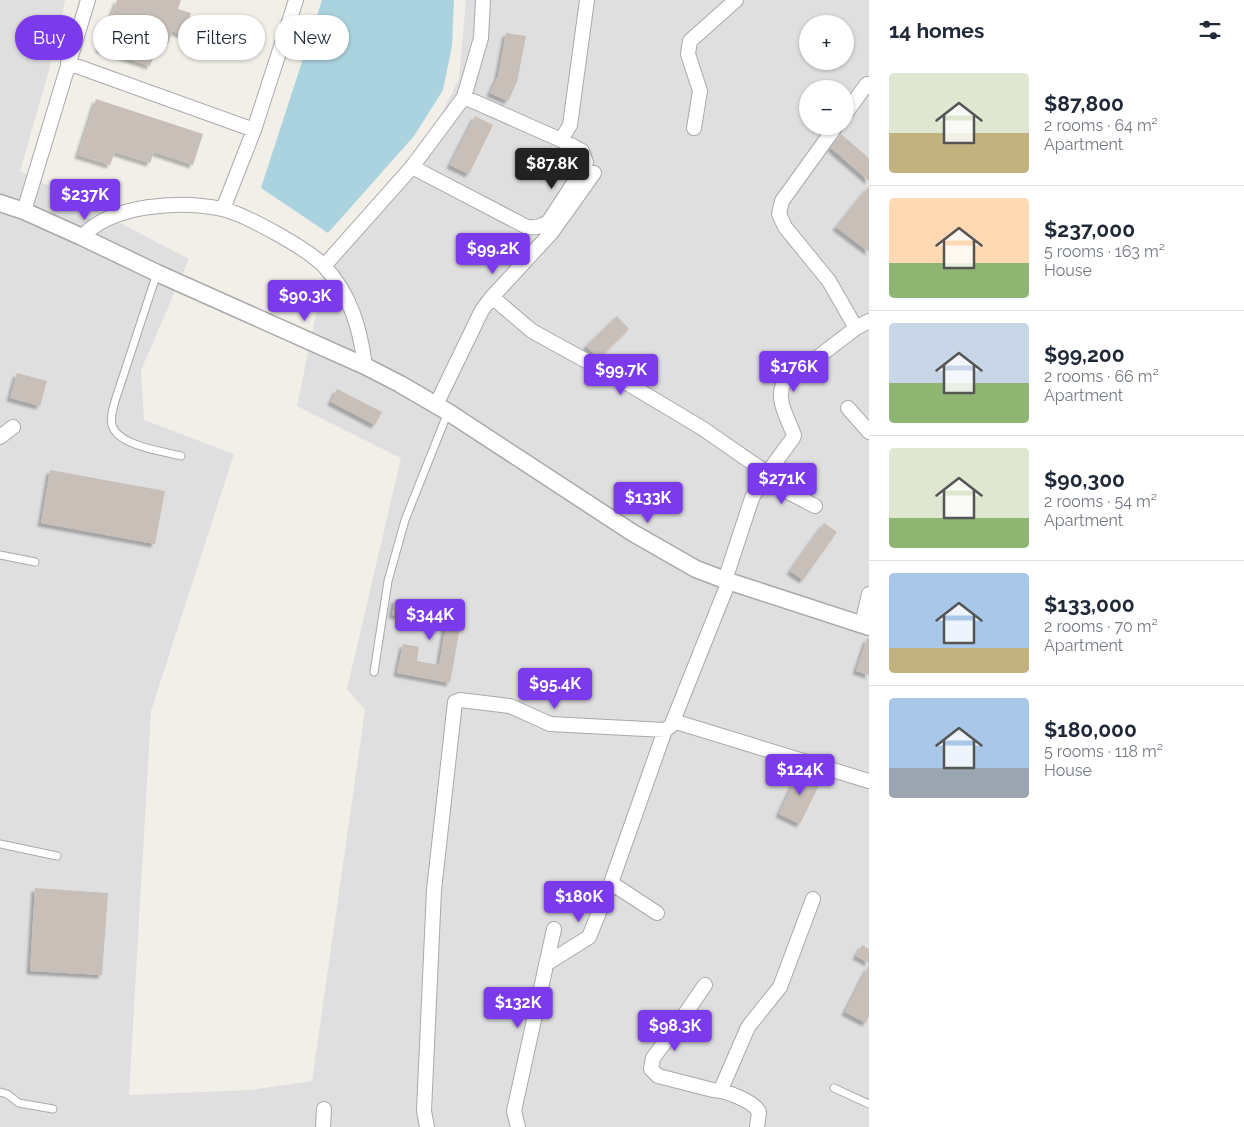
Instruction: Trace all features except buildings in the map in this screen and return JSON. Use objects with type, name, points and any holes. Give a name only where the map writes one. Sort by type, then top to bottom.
[{"type":"street","points":[[24,211],[88,0]]},
{"type":"street","points":[[223,209],[254,130],[296,0]]},
{"type":"street","points":[[324,266],[412,168],[464,96],[481,38],[483,0]]},
{"type":"street","points":[[561,140],[570,125],[586,0]]},
{"type":"street","points":[[694,128],[700,91],[688,54],[690,41],[736,0]]},
{"type":"street","points":[[68,63],[254,130]]},
{"type":"street","points":[[854,102],[868,84]]},
{"type":"street","points":[[412,168],[527,227],[536,228],[548,221],[585,166],[586,162],[582,151],[464,96]]},
{"type":"street","points":[[830,135],[782,201],[779,214],[786,227],[829,281],[856,328]]},
{"type":"street","points":[[442,408],[482,310],[492,296],[552,232],[594,173]]},
{"type":"street","points":[[0,203],[24,211],[82,236],[157,273],[365,366],[442,408],[633,533],[696,568],[727,581],[866,626],[869,594]]},
{"type":"street","points":[[82,236],[101,220],[133,210],[174,205],[209,206],[246,217],[305,252],[324,266],[340,289],[356,318],[365,366]]},
{"type":"street","points":[[492,296],[532,331],[694,423],[765,476],[815,506]]},
{"type":"street","points":[[546,964],[589,937],[669,726],[727,581],[752,498],[765,476],[794,438],[779,396],[780,388],[856,328],[869,321]]},
{"type":"street","points":[[848,408],[869,432]]},
{"type":"street","points":[[0,437],[13,427]]},
{"type":"street","points":[[426,1127],[424,1111],[434,890],[455,702],[460,700],[510,706],[550,724],[669,726],[869,782]]},
{"type":"street","points":[[611,883],[657,912]]},
{"type":"street","points":[[722,1090],[748,1027],[780,987],[813,899]]},
{"type":"street","points":[[518,1127],[514,1111],[554,929]]},
{"type":"street","points":[[704,984],[653,1058],[652,1068],[658,1076],[713,1090],[722,1090],[725,1094],[753,1104],[759,1116],[757,1127]]},
{"type":"street","points":[[323,1127],[324,1109]]},
{"type":"lane","points":[[157,273],[115,401],[112,426],[117,434],[126,442],[181,456]]},
{"type":"lane","points":[[374,672],[388,581],[405,520],[442,408]]},
{"type":"lane","points":[[0,555],[35,562]]},
{"type":"lane","points":[[0,844],[57,856]]},
{"type":"lane","points":[[834,1088],[869,1104]]},
{"type":"lane","points":[[0,1092],[7,1094],[19,1103],[53,1109]]},
{"type":"shaded area","points":[[0,0],[65,0],[63,15],[15,15],[15,60],[52,60],[20,171],[189,259],[141,370],[144,420],[234,454],[151,711],[129,1095],[251,1090],[312,1081],[365,710],[347,689],[401,458],[297,406],[329,251],[435,127],[459,79],[466,0],[869,0],[869,1127],[0,1127]]},
{"type":"water","points":[[322,0],[454,0],[452,46],[443,90],[414,136],[328,233],[261,188],[303,60],[349,60],[349,15],[317,15]]}]
